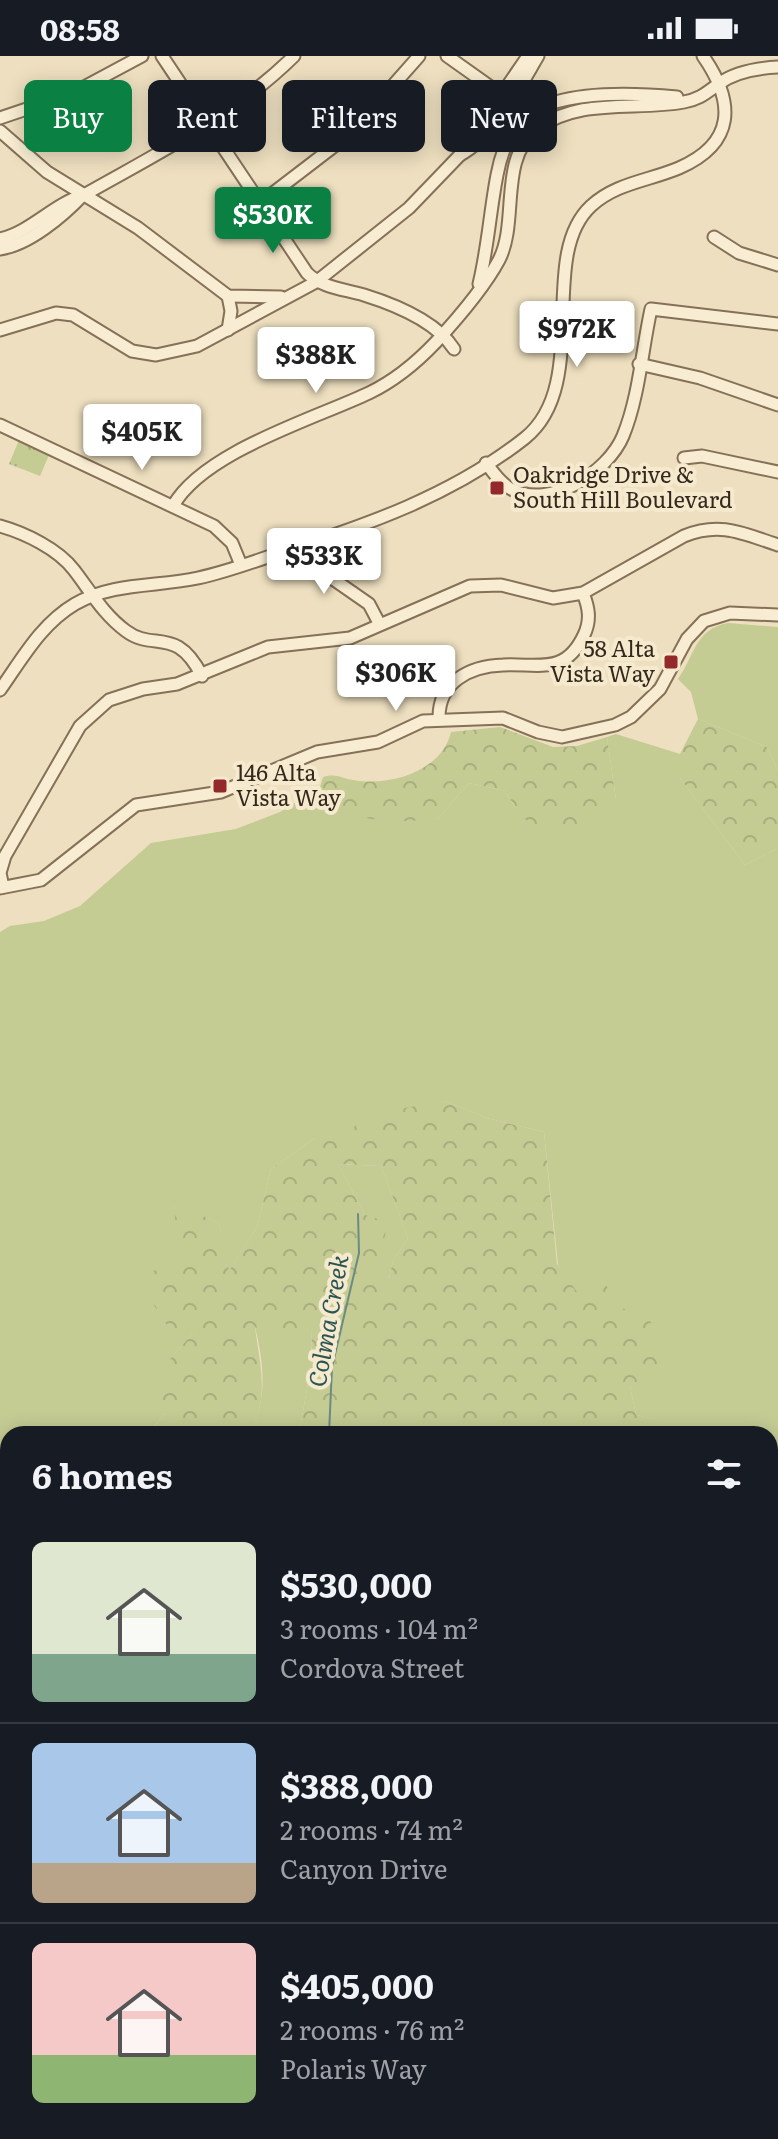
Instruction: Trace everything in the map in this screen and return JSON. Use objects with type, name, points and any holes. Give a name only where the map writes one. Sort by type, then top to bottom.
[{"type":"street","points":[[0,118],[71,94],[142,56]]},
{"type":"street","points":[[162,56],[178,80]]},
{"type":"street","points":[[264,80],[294,56]]},
{"type":"street","points":[[260,203],[350,134],[419,56]]},
{"type":"street","points":[[447,56],[481,80]]},
{"type":"street","points":[[512,80],[528,56]]},
{"type":"street","points":[[460,155],[475,145],[538,56]]},
{"type":"street","points":[[0,690],[49,624],[90,597],[126,587],[201,578],[308,544],[416,504],[525,438],[546,412],[560,372],[568,254],[579,221],[589,207],[618,187],[677,169],[708,148],[726,118],[721,82],[703,56]]},
{"type":"street","points":[[173,506],[183,488],[205,471],[328,408],[370,392],[402,372],[444,333],[478,289],[492,224],[497,174],[518,124],[547,107],[580,98],[610,94],[705,96],[721,82],[740,73],[778,67]]},
{"type":"street","points":[[0,131],[34,162],[145,233],[228,296],[284,297]]},
{"type":"street","points":[[0,239],[13,236],[68,199],[84,195],[160,152]]},
{"type":"street","points":[[226,152],[316,282],[368,296],[444,333],[454,349]]},
{"type":"street","points":[[0,330],[56,313],[73,315],[132,351],[156,355],[197,346],[316,282],[409,208],[462,152]]},
{"type":"street","points":[[0,249],[12,247],[71,208],[84,195]]},
{"type":"street","points":[[714,237],[739,253],[778,265]]},
{"type":"street","points":[[228,296],[231,311],[228,330]]},
{"type":"street","points":[[486,463],[504,484],[523,493],[546,494],[571,486],[603,463],[623,437],[651,309],[778,324]]},
{"type":"street","points":[[639,364],[700,378],[778,405]]},
{"type":"street","points":[[0,425],[224,533],[241,565]]},
{"type":"street","points":[[684,458],[702,456],[778,472]]},
{"type":"street","points":[[0,526],[46,546],[73,568],[90,597],[129,634],[170,642],[192,656],[202,676]]},
{"type":"street","points":[[778,545],[737,529],[702,530],[684,536],[583,593],[553,598],[501,585],[477,585],[452,591],[340,640],[268,647],[202,676],[119,695],[86,719],[5,856],[0,873],[2,887],[41,880],[136,805],[221,792],[317,752],[378,742],[423,721],[503,718],[538,732],[562,737],[597,731],[631,717],[646,704],[669,678],[687,639],[704,621],[730,613],[778,615]]},
{"type":"street","points":[[308,544],[323,572],[369,604],[379,623]]},
{"type":"street","points":[[439,719],[439,706],[446,689],[469,671],[505,664],[539,668],[567,657],[586,630],[588,606],[583,593]]},
{"type":"green space","points":[[19,440],[49,455],[40,476],[9,464]]},
{"type":"green space","points":[[728,623],[778,627],[778,771],[767,747],[698,719],[691,692],[678,679],[702,637],[717,626]]},
{"type":"green space","points":[[698,719],[767,747],[778,771],[778,848],[745,865],[680,778],[680,754]]},
{"type":"green space","points":[[500,727],[553,747],[577,746],[607,737],[616,800],[591,829],[549,832],[531,825],[505,791],[469,783],[437,820],[421,821],[389,821],[357,815],[330,800],[320,787],[323,777],[328,776],[367,782],[398,778],[426,766],[437,757],[446,746],[451,732]]},
{"type":"green space","points":[[616,734],[680,754],[680,778],[745,865],[778,848],[778,1426],[663,1426],[663,1421],[636,1415],[630,1386],[558,1265],[544,1132],[487,1118],[445,1101],[330,1138],[315,1138],[271,1169],[257,1227],[228,1273],[219,1223],[174,1204],[193,1333],[170,1359],[166,1413],[154,1426],[0,1426],[0,932],[10,926],[44,921],[80,906],[151,843],[236,829],[280,812],[320,787],[325,795],[437,820],[469,783],[505,791],[515,807],[616,800],[607,737]]},
{"type":"green space","points":[[445,1101],[487,1118],[544,1132],[557,1264],[577,1292],[604,1279],[614,1304],[651,1322],[660,1368],[630,1386],[636,1415],[664,1421],[664,1426],[300,1426],[311,1366],[312,1328],[288,1342],[255,1327],[262,1382],[260,1408],[253,1426],[154,1426],[166,1413],[158,1387],[170,1359],[193,1333],[168,1327],[154,1305],[150,1270],[179,1273],[174,1203],[219,1223],[229,1271],[257,1227],[271,1169],[315,1138],[330,1138],[387,1111]],"holes":[[[338,1164],[381,1166],[408,1238],[393,1261],[389,1278],[377,1271],[388,1222],[365,1215]]]},
{"type":"green space","points":[[338,1164],[381,1166],[408,1238],[393,1261],[389,1278],[376,1271],[365,1215]]},
{"type":"green space","points":[[255,1327],[312,1327],[311,1366],[300,1426],[253,1426],[262,1395],[261,1354]]},
{"type":"waterway","name":"Colma Creek","points":[[329,1426],[332,1367],[359,1253],[358,1214]]},
{"type":"place","name":"Oakridge Drive & South Hill Boulevard","points":[[497,488]]},
{"type":"place","name":"58 Alta Vista Way","points":[[671,662]]},
{"type":"place","name":"146 Alta Vista Way","points":[[220,786]]}]
